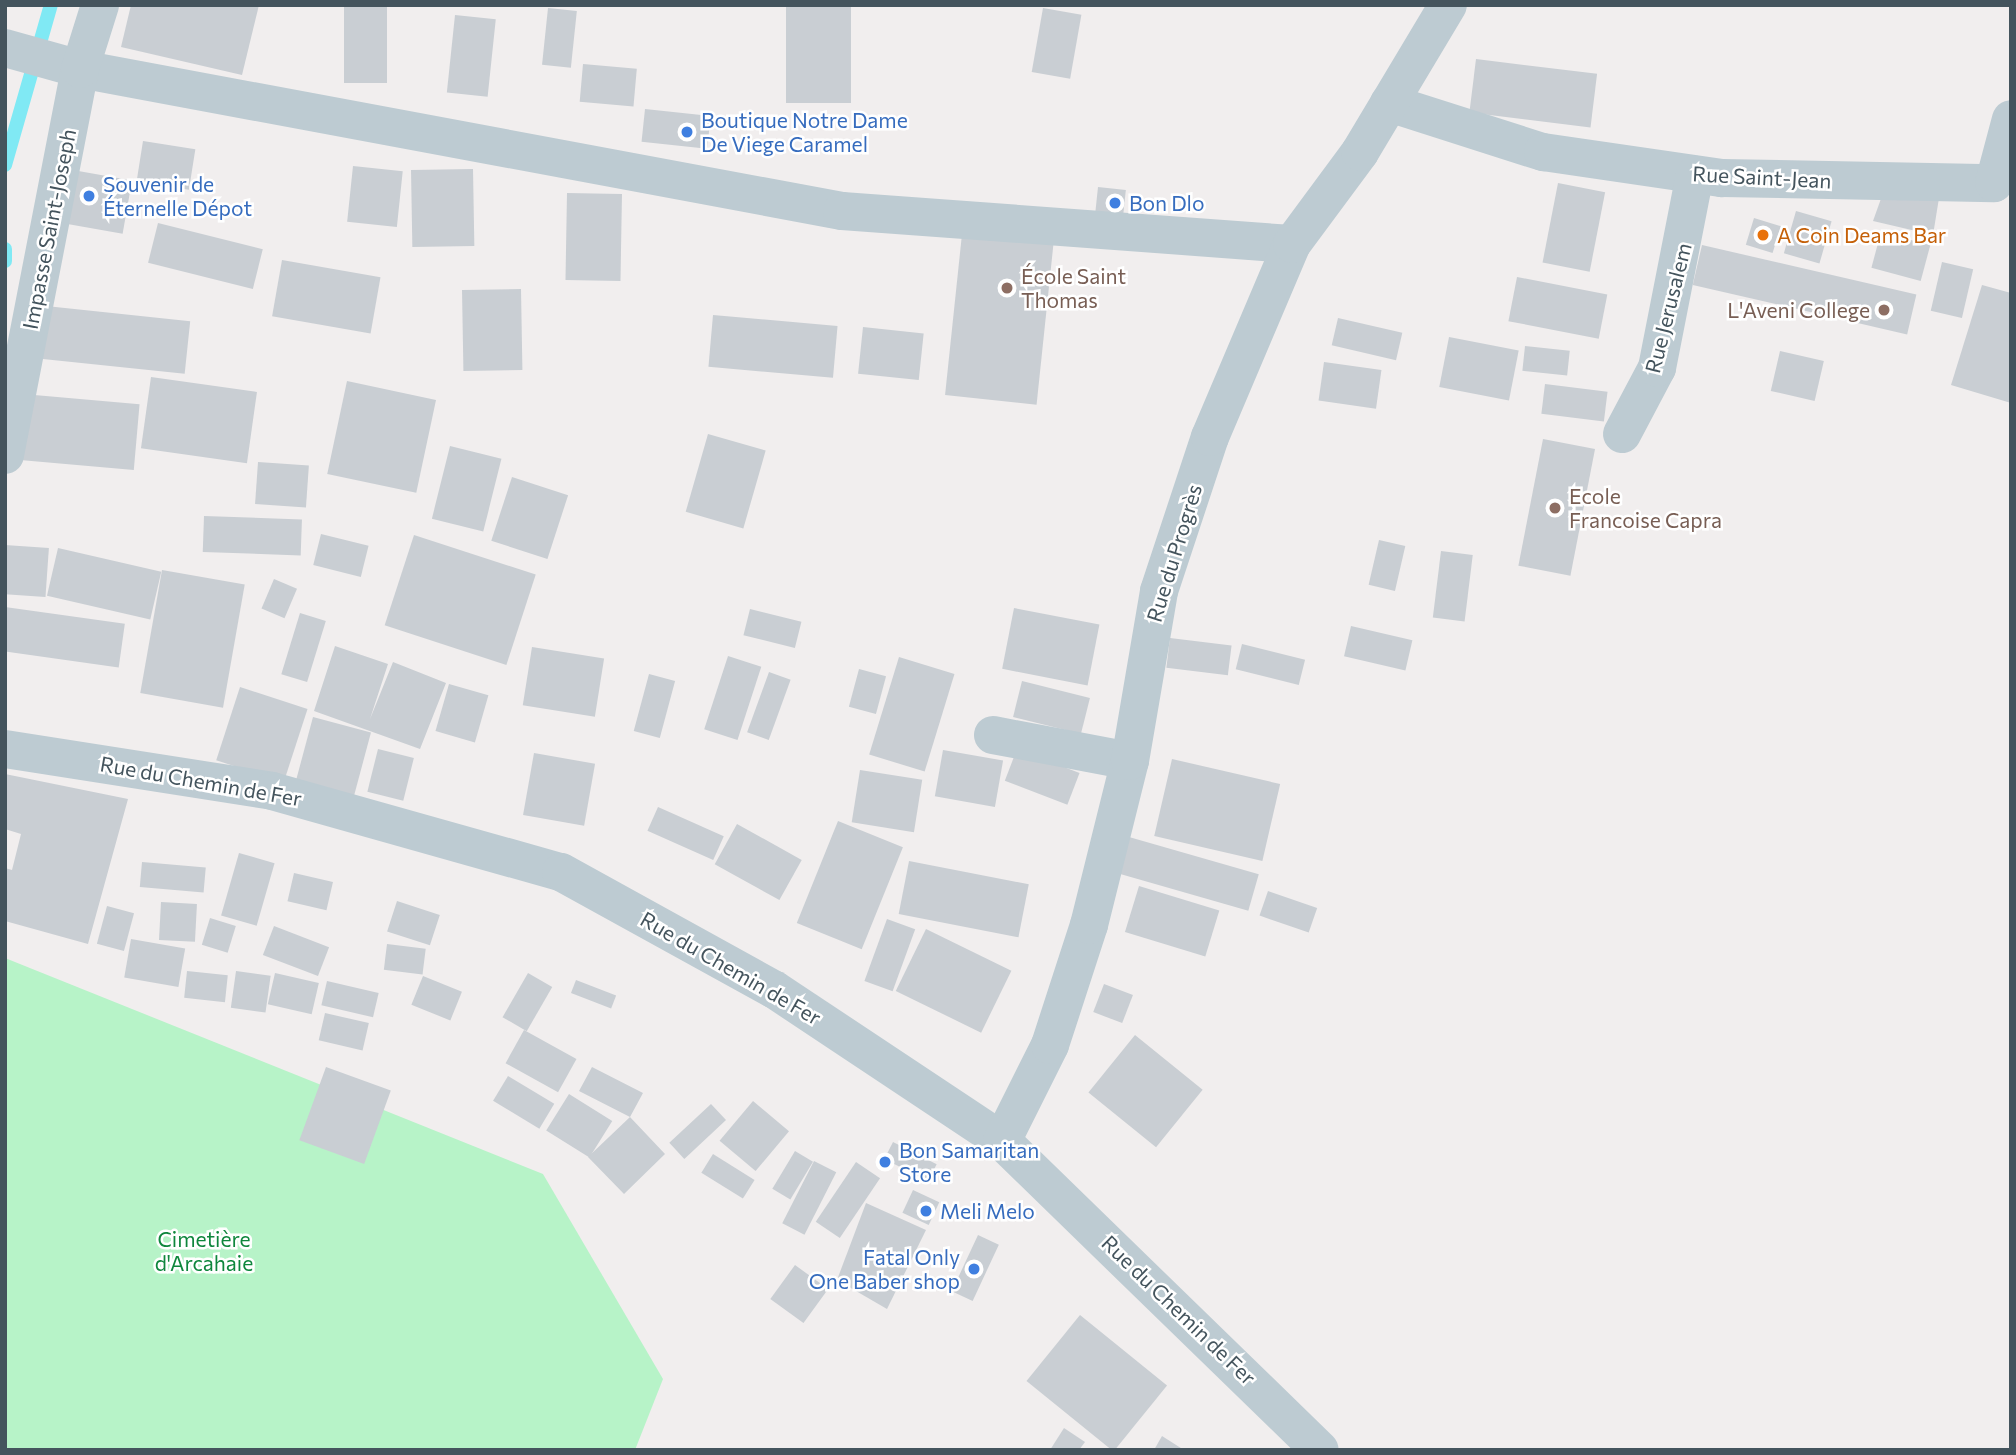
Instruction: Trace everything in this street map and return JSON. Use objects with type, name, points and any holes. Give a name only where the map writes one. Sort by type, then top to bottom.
[{"type":"street","name":"Impasse Saint-Joseph","points":[[5,455],[80,69],[100,5]]},
{"type":"street","name":"Rue du Progrès","points":[[1002,1141],[1050,1045],[1089,925],[1130,761],[1158,591],[1210,437],[1292,244],[1389,103],[1448,5]]},
{"type":"street","points":[[5,48],[80,69],[842,211],[1292,244]]},
{"type":"street","name":"Rue Saint-Jean","points":[[1389,103],[1543,152],[1695,175],[1994,183],[2011,119]]},
{"type":"street","name":"Rue Jerusalem","points":[[1622,434],[1657,368],[1695,175]]},
{"type":"street","points":[[993,735],[1130,761]]},
{"type":"street","name":"Rue du Chemin de Fer","points":[[5,749],[272,791],[561,872],[775,990],[1002,1141],[1320,1450]]},
{"type":"green space","name":"Cimetière d'Arcahaie","points":[[5,958],[543,1174],[663,1379],[635,1450],[5,1450]]},
{"type":"building","points":[[131,5],[259,5],[242,75],[121,47]]},
{"type":"building","points":[[344,5],[387,5],[387,83],[344,83]]},
{"type":"building","points":[[786,5],[851,5],[851,103],[786,103]]},
{"type":"building","points":[[548,8],[577,11],[571,68],[542,65]]},
{"type":"building","points":[[1043,8],[1081,15],[1070,79],[1032,72]]},
{"type":"building","points":[[455,15],[496,19],[488,97],[447,93]]},
{"type":"building","points":[[1476,59],[1597,74],[1591,127],[1469,113]]},
{"type":"building","points":[[583,64],[637,69],[633,107],[580,102]]},
{"type":"building","points":[[645,109],[711,116],[707,149],[642,142]]},
{"type":"building","points":[[143,141],[195,149],[189,190],[137,181]]},
{"type":"building","points":[[353,166],[403,171],[397,227],[347,222]]},
{"type":"building","points":[[67,169],[132,180],[123,234],[58,222]]},
{"type":"building","points":[[473,169],[474,246],[412,247],[411,170]]},
{"type":"building","points":[[1558,183],[1605,192],[1590,272],[1543,263]]},
{"type":"building","points":[[1098,187],[1126,190],[1123,217],[1095,214]]},
{"type":"building","points":[[567,193],[622,194],[620,281],[565,280]]},
{"type":"building","points":[[1883,193],[1939,198],[1933,235],[1873,221]]},
{"type":"building","points":[[1796,211],[1832,221],[1819,263],[1784,253]]},
{"type":"building","points":[[1754,218],[1781,226],[1773,253],[1746,245]]},
{"type":"building","points":[[158,223],[263,249],[253,289],[148,263]]},
{"type":"building","points":[[1881,232],[1930,245],[1921,281],[1871,268]]},
{"type":"building","points":[[962,234],[1053,244],[1037,405],[945,395]]},
{"type":"building","points":[[1702,245],[1916,294],[1907,334],[1693,285]]},
{"type":"building","points":[[282,260],[380,277],[371,333],[272,316]]},
{"type":"building","points":[[1942,262],[1973,269],[1962,318],[1931,311]]},
{"type":"building","points":[[1517,277],[1607,295],[1599,339],[1508,321]]},
{"type":"building","points":[[1982,285],[2011,293],[2011,403],[1951,385]]},
{"type":"building","points":[[521,289],[522,370],[463,371],[462,290]]},
{"type":"building","points":[[46,306],[190,321],[185,374],[40,359]]},
{"type":"building","points":[[713,315],[838,326],[833,378],[708,367]]},
{"type":"building","points":[[1338,318],[1402,333],[1396,360],[1332,345]]},
{"type":"building","points":[[863,327],[924,333],[919,380],[858,374]]},
{"type":"building","points":[[1449,337],[1519,351],[1509,401],[1439,387]]},
{"type":"building","points":[[1525,346],[1570,351],[1567,376],[1522,371]]},
{"type":"building","points":[[1780,351],[1824,361],[1815,401],[1771,391]]},
{"type":"building","points":[[1324,362],[1381,370],[1376,409],[1319,401]]},
{"type":"building","points":[[151,377],[257,392],[247,463],[141,448]]},
{"type":"building","points":[[347,381],[436,400],[416,493],[327,474]]},
{"type":"building","points":[[1545,384],[1608,392],[1604,421],[1541,414]]},
{"type":"building","points":[[23,394],[140,404],[134,470],[17,460]]},
{"type":"building","points":[[708,434],[766,451],[743,528],[686,512]]},
{"type":"building","points":[[1543,439],[1595,449],[1570,576],[1518,566]]},
{"type":"building","points":[[450,446],[501,459],[483,532],[432,519]]},
{"type":"building","points":[[258,462],[309,466],[306,507],[255,504]]},
{"type":"building","points":[[512,477],[568,495],[547,559],[491,541]]},
{"type":"building","points":[[204,516],[302,519],[301,555],[203,552]]},
{"type":"building","points":[[321,534],[369,546],[361,577],[313,565]]},
{"type":"building","points":[[414,535],[536,575],[506,665],[385,625]]},
{"type":"building","points":[[1379,540],[1405,546],[1395,591],[1369,585]]},
{"type":"building","points":[[5,545],[49,548],[45,597],[5,594]]},
{"type":"building","points":[[58,548],[161,572],[150,620],[47,596]]},
{"type":"building","points":[[1441,551],[1473,555],[1465,621],[1433,618]]},
{"type":"building","points":[[162,570],[245,585],[223,708],[140,693]]},
{"type":"building","points":[[274,579],[297,589],[285,618],[261,608]]},
{"type":"building","points":[[5,607],[125,624],[119,667],[5,651]]},
{"type":"building","points":[[1014,608],[1099,625],[1088,685],[1002,669]]},
{"type":"building","points":[[750,609],[801,622],[795,648],[743,635]]},
{"type":"building","points":[[300,613],[326,621],[307,682],[281,674]]},
{"type":"building","points":[[1351,626],[1412,640],[1405,670],[1344,656]]},
{"type":"building","points":[[1170,638],[1232,646],[1228,675],[1166,668]]},
{"type":"building","points":[[1242,644],[1305,660],[1299,685],[1236,669]]},
{"type":"building","points":[[335,646],[388,664],[370,719],[393,662],[446,683],[420,749],[314,711]]},
{"type":"building","points":[[532,647],[604,658],[595,717],[523,705]]},
{"type":"building","points":[[728,656],[761,667],[737,740],[704,729]]},
{"type":"building","points":[[899,657],[954,674],[925,772],[869,755]]},
{"type":"building","points":[[859,669],[886,676],[876,714],[849,707]]},
{"type":"building","points":[[769,672],[791,680],[769,740],[747,732]]},
{"type":"building","points":[[649,674],[675,681],[660,738],[634,731]]},
{"type":"building","points":[[1022,681],[1090,698],[1081,734],[1013,717]]},
{"type":"building","points":[[449,684],[488,695],[475,742],[435,731]]},
{"type":"building","points":[[240,687],[308,709],[284,782],[216,760]]},
{"type":"building","points":[[313,717],[371,733],[353,799],[295,784]]},
{"type":"building","points":[[378,749],[414,758],[403,801],[367,792]]},
{"type":"building","points":[[1017,749],[1080,773],[1067,805],[1005,781]]},
{"type":"building","points":[[943,750],[1003,761],[995,807],[935,796]]},
{"type":"building","points":[[534,753],[595,764],[584,826],[523,815]]},
{"type":"building","points":[[1172,759],[1280,784],[1262,861],[1154,836]]},
{"type":"building","points":[[860,770],[922,780],[914,832],[852,822]]},
{"type":"building","points":[[5,774],[128,799],[88,944],[5,921],[5,868],[12,870],[21,834],[5,829]]},
{"type":"building","points":[[658,807],[724,836],[713,860],[647,831]]},
{"type":"building","points":[[838,821],[903,847],[862,949],[797,923]]},
{"type":"building","points":[[737,824],[802,860],[779,900],[715,864]]},
{"type":"building","points":[[1129,837],[1259,874],[1248,911],[1119,874]]},
{"type":"building","points":[[239,853],[275,863],[257,926],[221,915]]},
{"type":"building","points":[[909,861],[1029,884],[1018,937],[899,914]]},
{"type":"building","points":[[142,862],[206,868],[204,892],[140,887]]},
{"type":"building","points":[[294,873],[333,882],[326,910],[287,901]]},
{"type":"building","points":[[1139,886],[1219,911],[1205,956],[1125,932]]},
{"type":"building","points":[[1268,891],[1317,908],[1309,933],[1260,916]]},
{"type":"building","points":[[397,901],[440,915],[430,945],[387,931]]},
{"type":"building","points":[[161,902],[197,904],[195,942],[159,940]]},
{"type":"building","points":[[107,906],[134,913],[124,951],[97,944]]},
{"type":"building","points":[[210,918],[236,926],[228,953],[202,945]]},
{"type":"building","points":[[887,919],[915,929],[893,991],[864,981]]},
{"type":"building","points":[[274,926],[329,947],[318,976],[263,955]]},
{"type":"building","points":[[926,929],[1011,971],[981,1033],[896,991]]},
{"type":"building","points":[[131,939],[185,949],[178,987],[124,977]]},
{"type":"building","points":[[387,944],[426,949],[423,975],[384,970]]},
{"type":"building","points":[[187,971],[228,975],[225,1002],[184,998]]},
{"type":"building","points":[[236,971],[271,976],[266,1013],[231,1008]]},
{"type":"building","points":[[275,973],[319,983],[312,1014],[268,1004]]},
{"type":"building","points":[[528,973],[552,987],[527,1031],[503,1017]]},
{"type":"building","points":[[423,976],[462,992],[450,1020],[411,1005]]},
{"type":"building","points":[[576,980],[616,995],[611,1008],[571,993]]},
{"type":"building","points":[[327,981],[379,993],[373,1017],[321,1005]]},
{"type":"building","points":[[1104,984],[1133,995],[1122,1023],[1093,1012]]},
{"type":"building","points":[[325,1013],[369,1023],[363,1050],[319,1040]]},
{"type":"building","points":[[524,1030],[576,1059],[558,1092],[506,1063]]},
{"type":"building","points":[[1135,1035],[1203,1090],[1156,1147],[1088,1093]]},
{"type":"building","points":[[326,1067],[391,1091],[364,1164],[299,1140]]},
{"type":"building","points":[[592,1067],[643,1093],[630,1117],[579,1091]]},
{"type":"building","points":[[508,1076],[554,1104],[539,1129],[493,1101]]},
{"type":"building","points":[[569,1094],[612,1121],[589,1157],[546,1130]]},
{"type":"building","points":[[753,1101],[789,1131],[756,1171],[720,1141]]},
{"type":"building","points":[[711,1104],[726,1120],[684,1159],[669,1143]]},
{"type":"building","points":[[630,1117],[665,1154],[624,1194],[588,1157]]},
{"type":"building","points":[[893,1142],[937,1164],[928,1181],[884,1159]]},
{"type":"building","points":[[795,1151],[813,1162],[790,1200],[772,1189]]},
{"type":"building","points":[[713,1154],[755,1180],[743,1199],[701,1173]]},
{"type":"building","points":[[814,1161],[836,1172],[804,1235],[782,1223]]},
{"type":"building","points":[[856,1162],[880,1178],[840,1238],[816,1222]]},
{"type":"building","points":[[913,1190],[939,1202],[929,1225],[902,1213]]},
{"type":"building","points":[[866,1203],[926,1230],[887,1309],[837,1280]]},
{"type":"building","points":[[978,1235],[999,1245],[973,1301],[952,1291]]},
{"type":"building","points":[[795,1265],[828,1289],[803,1323],[770,1299]]},
{"type":"building","points":[[1080,1315],[1167,1385],[1115,1450],[1112,1450],[1027,1381]]},
{"type":"building","points":[[1064,1428],[1085,1442],[1079,1450],[1050,1450]]},
{"type":"building","points":[[1162,1436],[1184,1450],[1154,1450]]},
{"type":"waterway","points":[[5,165],[51,5]]},
{"type":"waterway","points":[[5,249],[5,261]]},
{"type":"place","name":"Boutique Notre Dame De Viege Caramel","points":[[687,132]]},
{"type":"place","name":"Souvenir de Éternelle Dépot","points":[[89,196]]},
{"type":"place","name":"Bon Dlo","points":[[1115,203]]},
{"type":"place","name":"A Coin Deams Bar","points":[[1763,235]]},
{"type":"place","name":"École Saint Thomas","points":[[1007,288]]},
{"type":"place","name":"L'Aveni College","points":[[1884,310]]},
{"type":"place","name":"Ecole Francoise Capra","points":[[1555,508]]},
{"type":"place","name":"Bon Samaritan Store","points":[[885,1162]]},
{"type":"place","name":"Meli Melo","points":[[926,1211]]},
{"type":"place","name":"Fatal Only One Baber shop","points":[[974,1269]]}]
